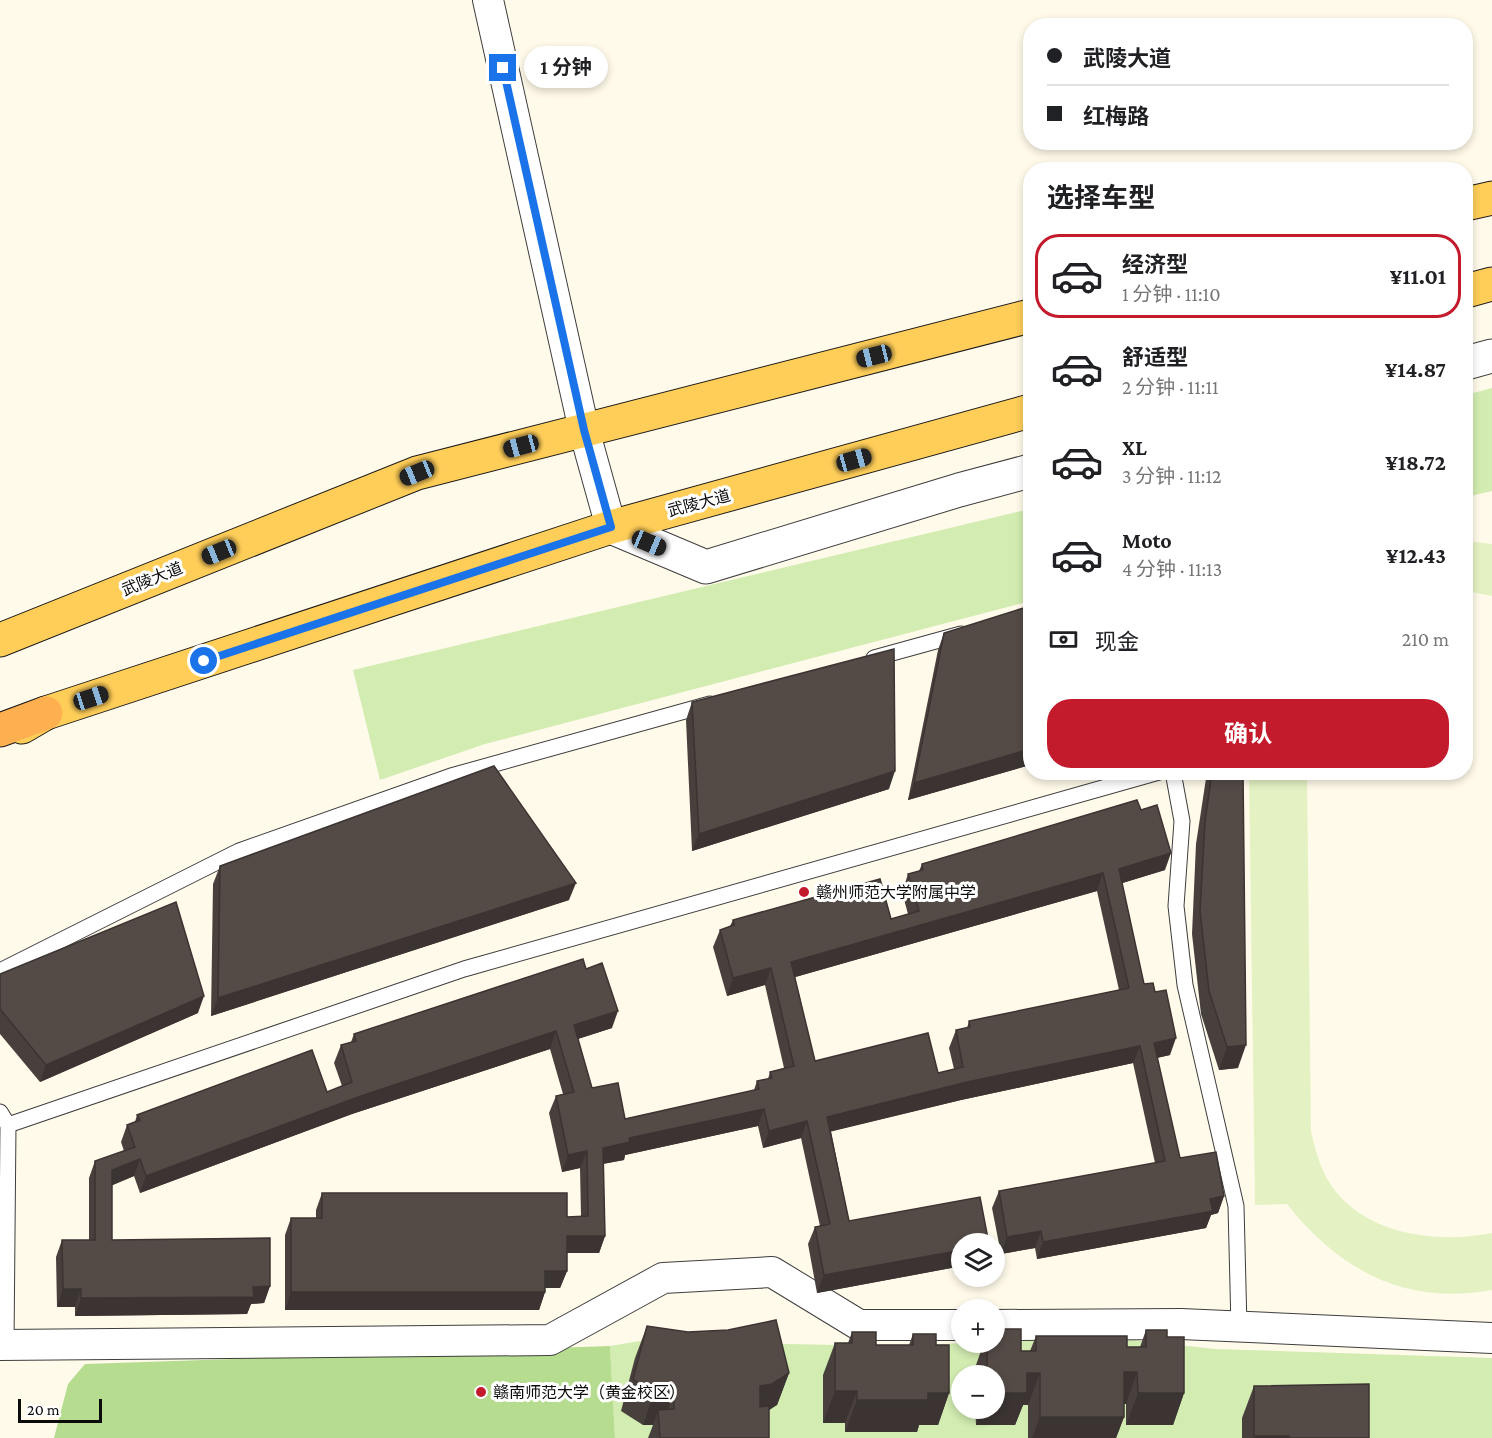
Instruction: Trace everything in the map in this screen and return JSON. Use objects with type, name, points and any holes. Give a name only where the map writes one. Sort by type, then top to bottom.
[{"type":"highway","points":[[0,730],[46,713]]},
{"type":"main road","points":[[1473,202],[1492,198]]},
{"type":"main road","points":[[1473,289],[1492,284]]},
{"type":"main road","name":"武陵大道","points":[[0,640],[417,473],[1023,318]]},
{"type":"main road","name":"武陵大道","points":[[0,739],[46,713],[611,527],[1023,413]]},
{"type":"street","points":[[488,0],[584,430],[611,527],[706,567],[958,490],[1023,473]]},
{"type":"street","points":[[1473,361],[1492,356]]},
{"type":"street","points":[[3,1345],[550,1340],[663,1278],[772,1272],[859,1325],[951,1325]]},
{"type":"street","points":[[1005,1325],[1181,1324],[1492,1338]]},
{"type":"lane","points":[[860,662],[974,631]]},
{"type":"lane","points":[[0,971],[239,851],[451,776],[724,700]]},
{"type":"lane","points":[[3,1345],[4,1119],[465,969],[1131,780]]},
{"type":"lane","points":[[1174,780],[1182,821],[1176,906],[1185,985],[1236,1206],[1239,1327]]},
{"type":"green space","points":[[1492,388],[1492,491],[1473,495],[1473,393]]},
{"type":"green space","points":[[1023,511],[1023,603],[485,744],[380,780],[353,670]]},
{"type":"green space","points":[[1473,542],[1492,544],[1492,596],[1473,592]]},
{"type":"green space","points":[[1249,780],[1307,780],[1311,1132],[1319,1160],[1331,1185],[1345,1202],[1362,1215],[1382,1225],[1426,1236],[1471,1236],[1492,1233],[1492,1290],[1460,1294],[1431,1293],[1376,1278],[1329,1248],[1287,1204],[1255,1205]]},
{"type":"green space","points":[[1086,1335],[1215,1349],[1492,1358],[1492,1438],[1357,1438],[1242,1418],[1242,1438],[1113,1438],[1113,1404],[1126,1404],[1172,1369],[1009,1361],[990,1365],[951,1365],[951,1419],[976,1419],[976,1425],[988,1419],[1005,1419],[1005,1410],[1015,1405],[1028,1405],[1028,1438],[748,1438],[663,1424],[663,1438],[615,1438],[610,1346],[640,1341],[887,1346],[951,1344],[951,1353],[1005,1353],[1005,1339]],"holes":[[[823,1375],[917,1431],[846,1432],[845,1423],[823,1423]]]},
{"type":"green space","points":[[610,1346],[615,1438],[54,1438],[68,1384],[85,1364]]},
{"type":"building","points":[[1023,608],[1023,751],[914,783],[944,633]]},
{"type":"building","points":[[894,649],[895,771],[699,834],[692,702]]},
{"type":"building","points":[[494,766],[576,883],[218,998],[220,866]]},
{"type":"building","points":[[1211,780],[1243,780],[1246,1045],[1227,1047],[1209,991],[1200,911],[1205,822]]},
{"type":"building","points":[[1137,800],[1141,810],[1157,805],[1171,853],[1119,869],[1144,984],[1153,983],[1155,992],[1166,990],[1176,1038],[1154,1043],[1180,1158],[1216,1152],[1224,1196],[1210,1199],[1213,1211],[1043,1242],[1041,1231],[1007,1237],[999,1191],[1165,1161],[1140,1046],[967,1082],[827,1117],[849,1221],[980,1197],[987,1233],[951,1233],[951,1252],[824,1275],[815,1227],[830,1224],[807,1121],[769,1131],[764,1109],[629,1138],[630,1142],[603,1148],[605,1236],[567,1236],[567,1271],[545,1271],[545,1292],[291,1292],[291,1218],[322,1218],[322,1193],[567,1193],[567,1217],[588,1216],[587,1151],[568,1155],[556,1096],[574,1092],[556,1031],[358,1097],[146,1176],[140,1159],[112,1170],[112,1240],[270,1238],[270,1286],[253,1287],[254,1297],[81,1298],[81,1289],[63,1289],[62,1240],[95,1240],[95,1161],[135,1147],[127,1125],[140,1120],[137,1115],[312,1050],[327,1092],[352,1082],[341,1045],[356,1041],[354,1034],[583,959],[586,969],[602,963],[618,1011],[574,1025],[592,1088],[618,1083],[625,1119],[759,1089],[757,1081],[772,1078],[770,1072],[794,1066],[771,968],[733,978],[720,930],[734,925],[733,920],[880,879],[891,919],[919,911],[908,874],[923,870],[922,864]],"holes":[[[1103,873],[1129,988],[969,1021],[970,1027],[956,1030],[963,1067],[938,1073],[928,1033],[815,1061],[791,962]]]},
{"type":"building","points":[[176,902],[204,996],[46,1065],[0,1009],[0,974]]},
{"type":"building","points":[[776,1320],[789,1373],[772,1384],[760,1386],[760,1407],[769,1406],[769,1438],[660,1438],[658,1410],[674,1409],[674,1392],[654,1393],[633,1379],[647,1326],[688,1332],[728,1330]]},
{"type":"building","points":[[1005,1329],[1021,1329],[1021,1351],[1036,1351],[1036,1336],[1127,1336],[1127,1347],[1146,1347],[1146,1330],[1167,1330],[1167,1337],[1184,1337],[1184,1393],[1138,1393],[1137,1372],[1124,1372],[1124,1417],[1040,1417],[1040,1373],[1027,1373],[1027,1393],[1005,1393],[1005,1365],[987,1365],[987,1353],[1005,1353]]},
{"type":"building","points":[[852,1332],[876,1332],[876,1345],[913,1345],[913,1334],[936,1334],[936,1345],[949,1345],[949,1393],[928,1393],[928,1400],[857,1400],[857,1391],[835,1391],[835,1343],[852,1343]]},
{"type":"building","points":[[1369,1384],[1369,1438],[1254,1436],[1254,1386]]},
{"type":"place","name":"赣州师范大学附属中学","points":[[804,892]]},
{"type":"place","name":"赣南师范大学（黄金校区）","points":[[481,1392]]},
{"type":"route","points":[[204,661],[611,527],[584,430],[503,68]]}]
